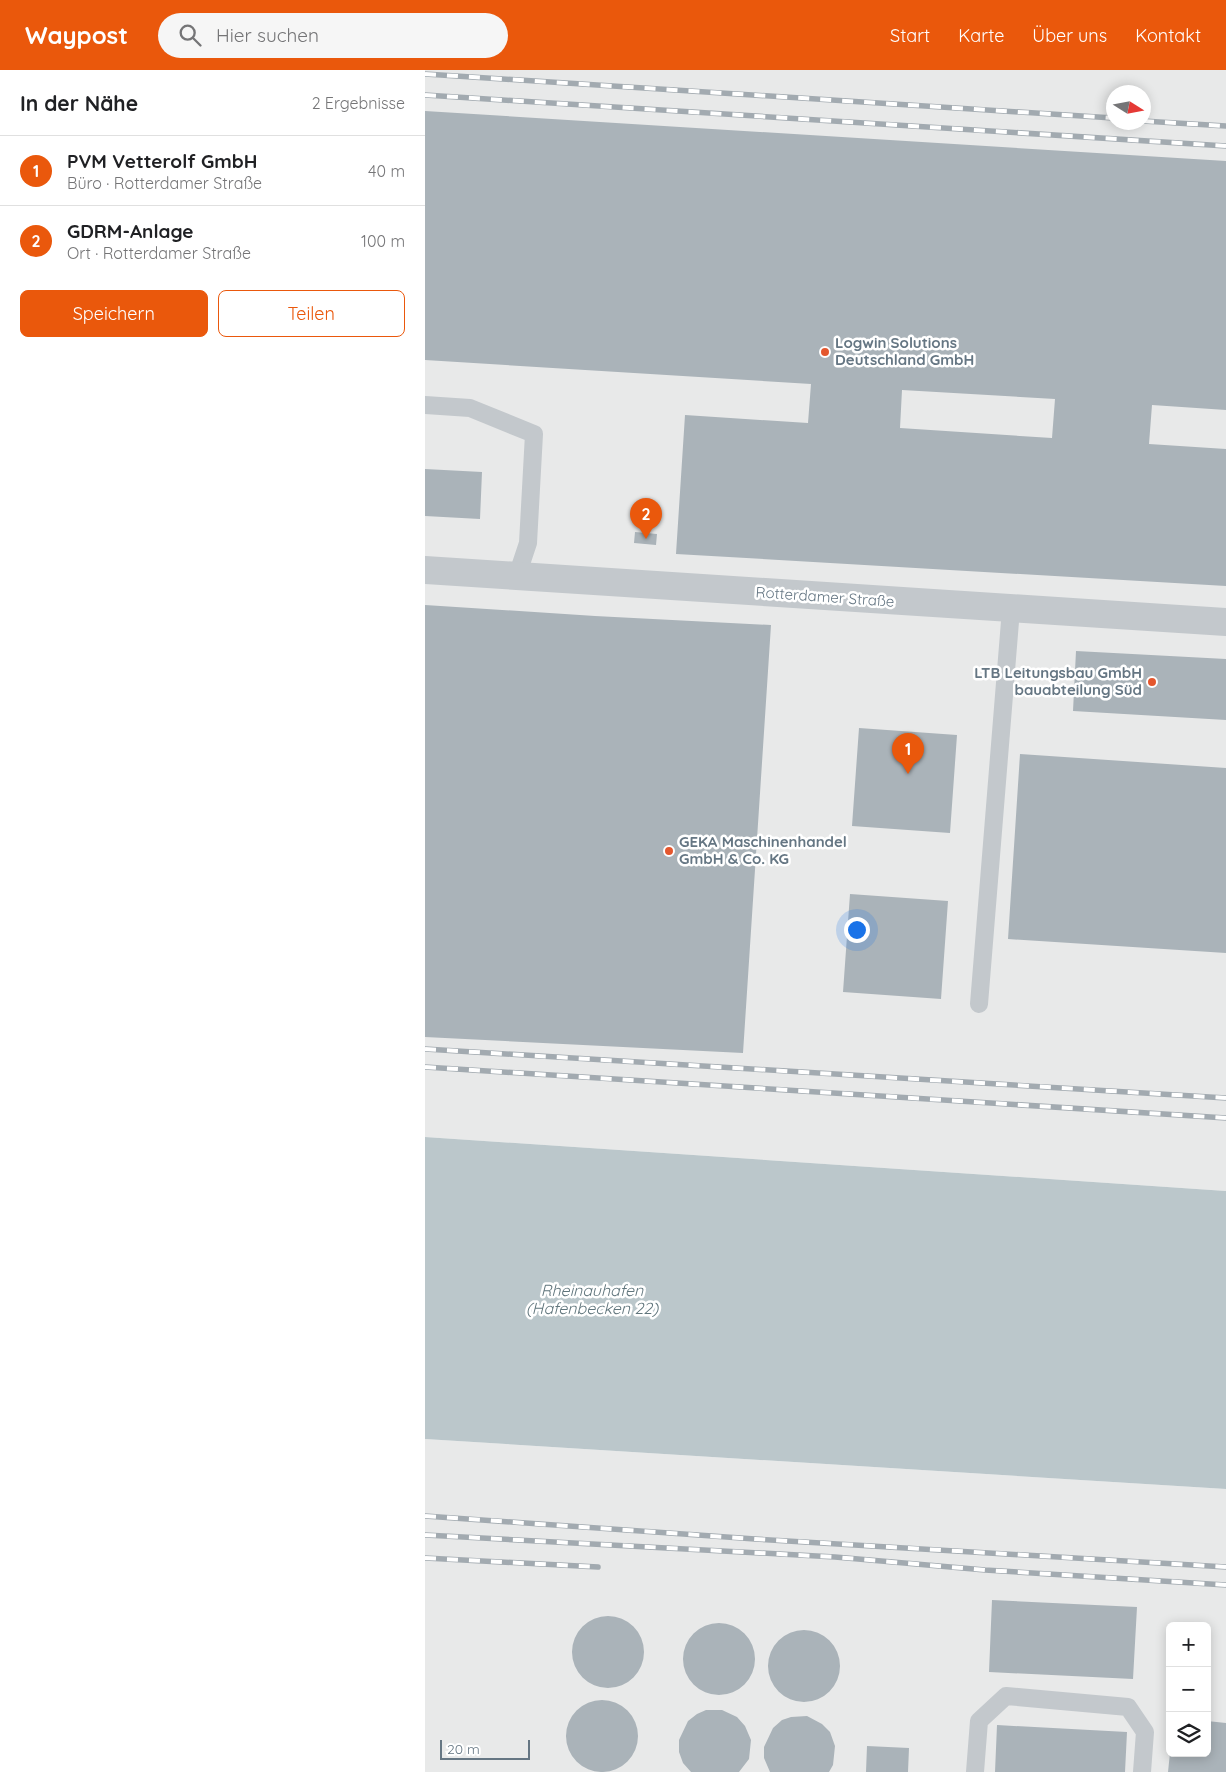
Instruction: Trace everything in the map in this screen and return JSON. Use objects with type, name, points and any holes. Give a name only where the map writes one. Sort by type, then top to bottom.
[{"type":"street","name":"Rotterdamer Straße","points":[[425,570],[1226,622]]},
{"type":"lane","points":[[425,405],[470,408],[534,434],[528,543],[517,576]]},
{"type":"lane","points":[[979,1004],[1011,609]]},
{"type":"lane","points":[[975,1772],[979,1721],[1006,1696],[1128,1706],[1145,1732],[1142,1772]]},
{"type":"shaded area","points":[[425,70],[1226,70],[1226,1191],[425,1137]]},
{"type":"shaded area","points":[[425,1439],[1226,1489],[1226,1772],[425,1772]]},
{"type":"water","name":"Rheinauhafen (Hafenbecken 22)","points":[[425,1137],[1226,1191],[1226,1489],[425,1439]]},
{"type":"building","name":"Logwin Solutions Deutschland GmbH","points":[[425,111],[1226,161],[1226,410],[1152,405],[1149,444],[1226,449],[1226,586],[676,554],[685,415],[808,423],[811,384],[425,360]],"holes":[[[902,390],[1055,399],[1052,438],[900,428]]]},
{"type":"building","points":[[425,469],[482,472],[480,519],[425,516]]},
{"type":"building","points":[[635,532],[657,534],[656,545],[634,543]]},
{"type":"building","points":[[425,605],[771,625],[743,1053],[425,1037]]},
{"type":"building","points":[[1076,651],[1226,659],[1226,720],[1073,711]]},
{"type":"building","points":[[859,728],[957,735],[950,833],[852,826]]},
{"type":"building","points":[[1020,754],[1226,768],[1226,953],[1008,939]]},
{"type":"building","points":[[850,894],[948,901],[941,999],[843,992]]},
{"type":"building","points":[[992,1600],[1137,1607],[1133,1679],[989,1672]]},
{"type":"building","points":[[608,1616],[628,1622],[638,1632],[644,1652],[638,1672],[628,1682],[608,1688],[588,1682],[578,1672],[572,1652],[578,1632],[588,1622]]},
{"type":"building","points":[[719,1623],[739,1629],[749,1639],[755,1659],[749,1679],[739,1689],[719,1695],[699,1689],[689,1679],[683,1659],[689,1639],[699,1629]]},
{"type":"building","points":[[804,1630],[824,1636],[834,1646],[840,1666],[834,1686],[824,1696],[804,1702],[784,1696],[774,1686],[768,1666],[774,1646],[784,1636]]},
{"type":"building","points":[[602,1700],[622,1706],[632,1716],[638,1736],[632,1756],[622,1766],[602,1772],[582,1766],[572,1756],[566,1736],[572,1716],[582,1706]]},
{"type":"building","points":[[706,1710],[722,1710],[737,1717],[745,1726],[751,1740],[749,1759],[739,1772],[691,1772],[683,1763],[679,1752],[679,1740],[688,1721]]},
{"type":"building","points":[[807,1716],[822,1724],[830,1732],[835,1746],[833,1765],[829,1772],[770,1772],[764,1758],[764,1747],[773,1728],[782,1720],[791,1717]]},
{"type":"building","points":[[1211,1721],[1226,1723],[1226,1772],[1168,1772],[1170,1757],[1211,1757]]},
{"type":"building","points":[[997,1725],[1127,1732],[1125,1772],[995,1772]]},
{"type":"building","points":[[867,1746],[909,1748],[908,1772],[866,1772]]},
{"type":"railway","points":[[425,74],[1106,118]]},
{"type":"railway","points":[[425,95],[1226,146]]},
{"type":"railway","points":[[1151,121],[1226,126]]},
{"type":"railway","points":[[425,1049],[1226,1098]]},
{"type":"railway","points":[[425,1067],[1226,1118]]},
{"type":"railway","points":[[425,1516],[755,1539],[1226,1567]]},
{"type":"railway","points":[[425,1535],[835,1557],[985,1570],[1226,1585]]},
{"type":"railway","points":[[425,1558],[598,1567]]},
{"type":"place","name":"Logwin Solutions Deutschland GmbH","points":[[825,352]]},
{"type":"place","name":"GDRM-Anlage","points":[[646,539]]},
{"type":"place","name":"LTB Leitungsbau GmbH bauabteilung Süd","points":[[1152,682]]},
{"type":"place","name":"PVM Vetterolf GmbH","points":[[908,774]]},
{"type":"place","name":"GEKA Maschinenhandel GmbH & Co. KG","points":[[669,851]]}]
